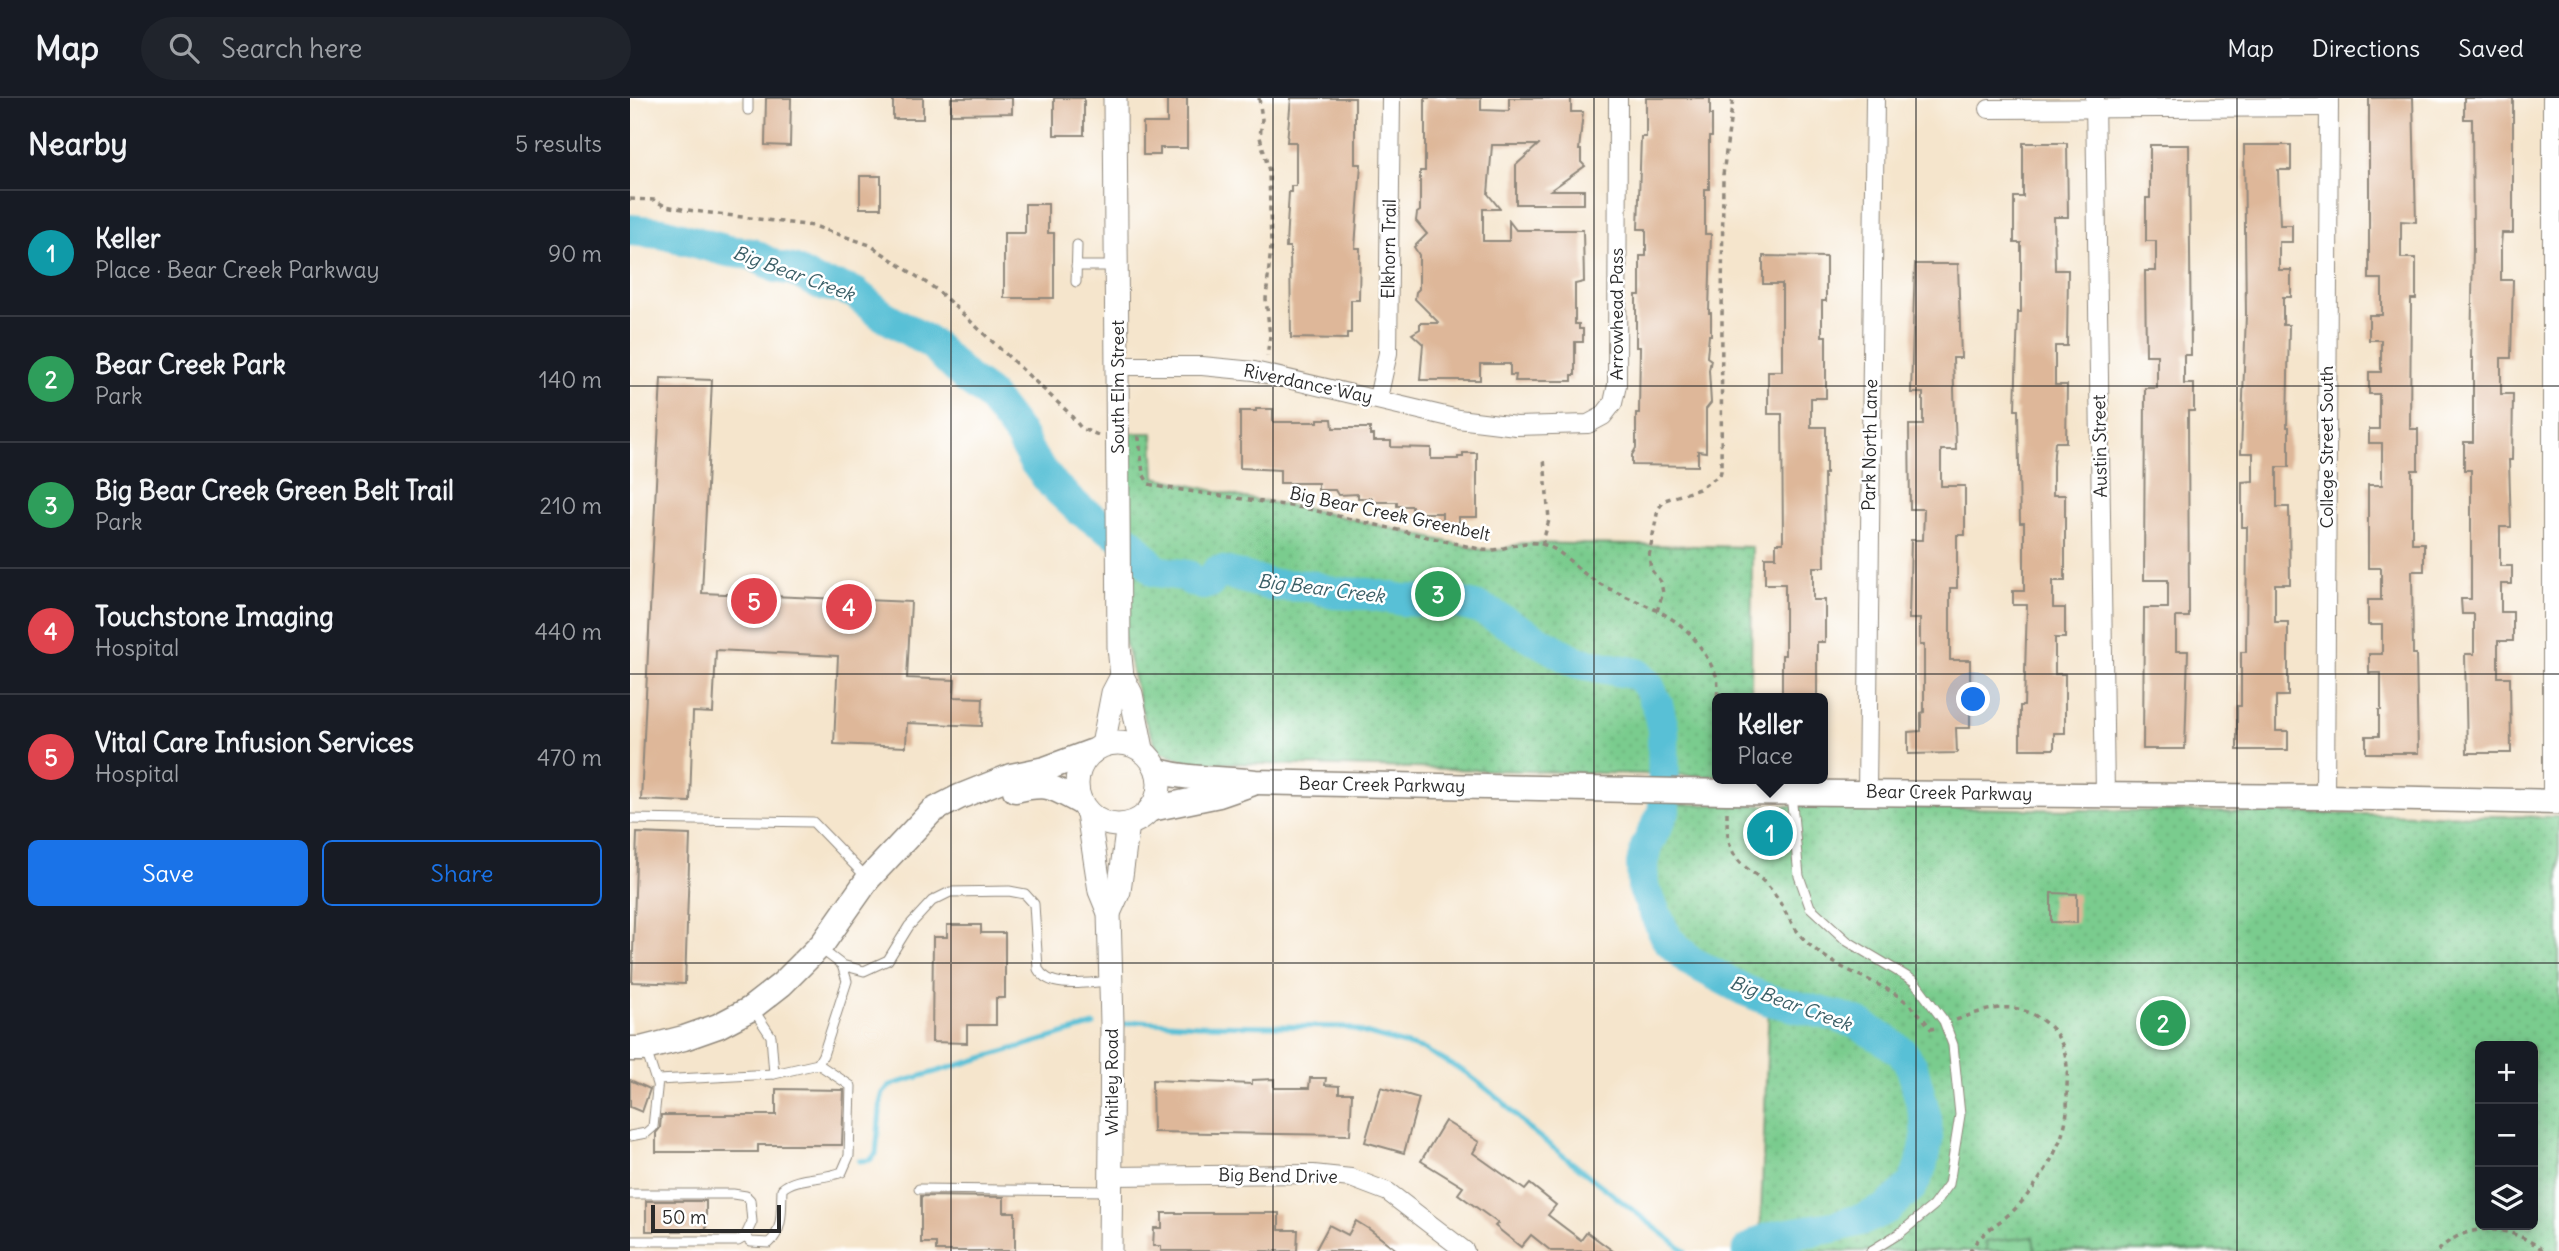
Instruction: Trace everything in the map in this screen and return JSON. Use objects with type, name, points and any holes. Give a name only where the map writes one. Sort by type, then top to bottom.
[{"type":"main road","points":[[638,1049],[684,1038],[718,1026],[752,1007],[782,984],[818,948],[868,879],[918,829],[932,811],[1011,776],[1045,769],[1097,748]]},
{"type":"main road","name":"Bear Creek Parkway","points":[[1158,771],[1184,778],[1255,782],[1727,792],[2325,797],[2556,802]]},
{"type":"main road","name":"Bear Creek Parkway","points":[[1151,809],[1219,795],[1255,782]]},
{"type":"main road","points":[[918,829],[940,824],[998,794],[1040,785],[1055,789],[1084,808]]},
{"type":"street","name":"South Elm Street","points":[[1115,98],[1119,647],[1122,676],[1131,694],[1142,750]]},
{"type":"street","name":"Elkhorn Trail","points":[[1378,398],[1388,354],[1391,98]]},
{"type":"street","name":"Arrowhead Pass","points":[[1494,425],[1541,427],[1588,424],[1603,416],[1613,403],[1617,385],[1618,98]]},
{"type":"street","name":"Park North Lane","points":[[1867,792],[1875,98]]},
{"type":"street","points":[[2552,98],[2556,802]]},
{"type":"street","points":[[1989,109],[2095,103],[2329,103]]},
{"type":"street","name":"Austin Street","points":[[2095,103],[2105,795]]},
{"type":"street","name":"College Street South","points":[[2325,797],[2329,103]]},
{"type":"street","name":"Riverdance Way","points":[[1118,366],[1202,366],[1254,371],[1494,425]]},
{"type":"street","name":"South Elm Street","points":[[1097,748],[1113,693],[1122,676]]},
{"type":"street","points":[[1116,742],[1142,750],[1158,771],[1160,784],[1151,809],[1140,819],[1128,824],[1113,825],[1100,821],[1084,808],[1076,788],[1077,774],[1082,762],[1097,748],[1116,742]]},
{"type":"street","name":"Whitley Road","points":[[1084,808],[1100,891],[1110,912]]},
{"type":"street","name":"Whitley Road","points":[[1110,1251],[1110,912],[1119,891],[1128,824]]},
{"type":"street","name":"Big Bend Drive","points":[[1111,1183],[1313,1174],[1351,1178],[1388,1192],[1465,1251]]},
{"type":"lane","points":[[747,110],[748,98]]},
{"type":"lane","points":[[1076,282],[1077,245]]},
{"type":"lane","points":[[1076,266],[1117,266]]},
{"type":"lane","points":[[1791,792],[1799,876],[1810,907],[1847,941],[1914,981],[1946,1024],[1953,1045],[1960,1115],[1949,1184],[1933,1206],[1900,1233],[1871,1251]]},
{"type":"lane","points":[[630,820],[813,822],[868,879]]},
{"type":"lane","points":[[818,948],[842,965],[864,971],[888,960],[909,926],[932,901],[950,892],[1009,891],[1025,894],[1034,904],[1038,969],[1042,976],[1054,983],[1111,981]]},
{"type":"lane","points":[[818,1064],[847,981],[842,965]]},
{"type":"lane","points":[[752,1007],[771,1036],[774,1074]]},
{"type":"lane","points":[[638,1049],[657,1084]]},
{"type":"lane","points":[[630,1136],[646,1133],[653,1127],[657,1084],[658,1080],[664,1078],[774,1074],[818,1064],[851,1086],[849,1156],[842,1172],[828,1178],[788,1183],[782,1189],[777,1236],[769,1243],[751,1242],[745,1237]]},
{"type":"lane","points":[[919,1189],[1111,1183]]},
{"type":"lane","points":[[630,1194],[746,1196],[750,1200],[752,1222],[745,1237],[738,1241],[630,1241]]},
{"type":"path","points":[[1259,98],[1262,118],[1260,137],[1269,171],[1271,247],[1266,299],[1270,336],[1266,361]]},
{"type":"path","points":[[1657,611],[1663,593],[1661,582],[1651,570],[1649,556],[1658,509],[1665,500],[1699,489],[1720,475],[1721,471],[1723,175],[1733,98]]},
{"type":"path","points":[[630,199],[653,200],[665,206],[694,211],[814,226],[870,245],[937,290],[1052,396],[1081,428],[1103,437]]},
{"type":"path","name":"Big Bear Creek Greenbelt","points":[[1131,438],[1139,438],[1143,474],[1149,484],[1304,508],[1483,550],[1501,550],[1522,543],[1542,545]]},
{"type":"path","points":[[1544,458],[1549,520],[1542,545],[1554,549],[1586,575],[1621,596],[1638,601],[1686,630],[1713,667],[1719,685],[1717,693]]},
{"type":"path","points":[[1727,792],[1730,847],[1742,865],[1771,889],[1792,927],[1803,940],[1827,959],[1894,992],[1920,1014],[1931,1029],[1996,1007],[2015,1008],[2046,1024],[2061,1040],[2067,1056],[2066,1122],[2056,1148],[2024,1199],[1983,1234],[1970,1251]]},
{"type":"path","points":[[2438,1251],[2467,1232],[2490,1228],[2512,1232],[2532,1241],[2544,1251]]},
{"type":"green space","points":[[1124,433],[1153,433],[1155,477],[1245,498],[1304,508],[1483,550],[1501,550],[1522,543],[1752,547],[1751,693],[1712,693],[1712,776],[1189,762],[1159,751],[1143,716],[1124,637]]},
{"type":"green space","points":[[1668,804],[2559,817],[2559,1251],[1748,1251],[1760,1242],[1769,1001],[1700,968],[1681,954],[1662,932],[1648,905],[1642,877],[1643,856],[1655,825]]},
{"type":"green space","points":[[2033,1237],[2035,1251],[1987,1251],[1986,1242]]},
{"type":"building","points":[[766,98],[791,98],[790,146],[765,145]]},
{"type":"building","points":[[893,98],[923,98],[923,119],[893,119]]},
{"type":"building","points":[[951,98],[1012,98],[1012,113],[951,114]]},
{"type":"building","points":[[1054,98],[1084,98],[1084,135],[1054,135]]},
{"type":"building","points":[[1167,98],[1187,98],[1187,148],[1160,148],[1160,155],[1143,155],[1143,123],[1167,123]]},
{"type":"building","points":[[1291,98],[1355,98],[1355,164],[1361,164],[1355,248],[1360,248],[1359,300],[1351,300],[1351,333],[1347,333],[1347,339],[1291,338],[1290,247],[1286,247],[1289,192],[1291,186],[1296,186],[1296,142],[1287,142]]},
{"type":"building","points":[[1425,98],[1481,98],[1481,110],[1509,111],[1509,98],[1571,98],[1571,112],[1583,112],[1579,150],[1581,162],[1585,166],[1551,190],[1584,190],[1584,204],[1516,204],[1516,165],[1538,145],[1492,145],[1488,194],[1500,209],[1483,209],[1483,241],[1509,241],[1509,221],[1516,230],[1583,230],[1584,282],[1575,284],[1575,324],[1579,324],[1579,329],[1583,329],[1583,342],[1575,342],[1575,375],[1572,375],[1572,381],[1515,381],[1516,375],[1510,375],[1510,364],[1480,364],[1480,380],[1420,380],[1423,344],[1412,334],[1420,329],[1420,323],[1439,323],[1415,299],[1419,289],[1419,255],[1414,247],[1427,234],[1416,221],[1420,211],[1420,171],[1425,171]]},
{"type":"building","points":[[1646,98],[1710,98],[1712,137],[1709,137],[1709,189],[1705,189],[1705,234],[1711,234],[1711,335],[1707,357],[1711,360],[1711,403],[1706,409],[1706,452],[1698,451],[1698,466],[1632,465],[1632,455],[1636,448],[1636,413],[1639,413],[1640,347],[1636,347],[1636,295],[1640,295],[1640,256],[1646,256],[1646,229],[1638,229],[1641,137],[1646,137]]},
{"type":"building","points":[[2369,98],[2413,98],[2416,222],[2401,221],[2401,258],[2416,258],[2416,299],[2411,299],[2410,429],[2418,429],[2418,470],[2412,470],[2412,543],[2424,543],[2424,571],[2412,571],[2418,753],[2366,753],[2366,736],[2379,736],[2381,710],[2381,673],[2369,673],[2369,654],[2382,654],[2382,625],[2368,625],[2368,600],[2381,600],[2381,568],[2368,568],[2368,485],[2382,485],[2382,443],[2369,443],[2369,429],[2379,429],[2379,394],[2369,394],[2369,372],[2381,372],[2381,340],[2369,340],[2369,315],[2382,315],[2382,279],[2369,279]]},
{"type":"building","points":[[2464,98],[2513,98],[2513,233],[2502,233],[2501,245],[2501,280],[2513,280],[2511,358],[2501,358],[2501,394],[2513,394],[2512,460],[2509,460],[2511,527],[2500,527],[2500,566],[2512,566],[2512,584],[2501,584],[2501,612],[2513,612],[2513,641],[2498,641],[2498,677],[2510,677],[2511,753],[2467,753],[2465,654],[2474,654],[2474,614],[2462,614],[2461,599],[2471,599],[2471,470],[2464,470],[2464,442],[2473,442],[2473,245],[2472,119],[2464,119]]},
{"type":"building","points":[[2023,143],[2067,143],[2068,217],[2054,217],[2055,270],[2068,270],[2067,346],[2055,346],[2055,385],[2067,385],[2066,442],[2055,442],[2053,466],[2053,495],[2065,495],[2065,581],[2053,581],[2053,608],[2065,608],[2065,638],[2055,638],[2055,674],[2065,674],[2065,733],[2054,733],[2054,749],[2020,749],[2027,605],[2013,605],[2013,591],[2024,591],[2024,523],[2020,523],[2018,410],[2015,410],[2018,312],[2021,312],[2021,243],[2014,243],[2014,197],[2023,197]]},
{"type":"building","points":[[2150,145],[2189,145],[2191,355],[2184,355],[2184,384],[2194,384],[2194,411],[2188,411],[2189,617],[2176,617],[2176,651],[2188,651],[2185,749],[2143,749],[2144,608],[2168,608],[2168,580],[2144,580],[2145,388],[2157,388],[2157,355],[2146,355],[2145,271],[2156,271],[2156,241],[2146,241],[2146,198],[2150,198]]},
{"type":"building","points":[[2244,145],[2291,145],[2291,170],[2278,170],[2280,225],[2292,225],[2292,242],[2279,242],[2279,270],[2291,270],[2291,297],[2283,297],[2283,325],[2289,325],[2289,467],[2277,467],[2277,507],[2289,507],[2290,584],[2275,584],[2275,622],[2288,622],[2288,696],[2276,696],[2276,731],[2288,731],[2288,750],[2237,750],[2237,706],[2241,706],[2241,652],[2246,652],[2247,527],[2242,527],[2242,482],[2253,481],[2253,453],[2241,453],[2246,314]]},
{"type":"building","points":[[860,176],[881,176],[881,208],[860,208]]},
{"type":"building","points":[[1025,204],[1048,204],[1048,233],[1054,233],[1054,298],[1004,298],[1004,233],[1025,233]]},
{"type":"building","points":[[1763,256],[1826,257],[1826,301],[1822,301],[1822,336],[1826,336],[1826,398],[1811,398],[1811,427],[1826,427],[1825,567],[1813,567],[1813,600],[1825,600],[1825,642],[1817,642],[1817,693],[1782,693],[1785,584],[1765,584],[1765,557],[1776,557],[1776,543],[1783,543],[1782,414],[1768,414],[1768,371],[1782,371],[1782,284],[1763,284]]},
{"type":"building","points":[[1915,264],[1958,264],[1961,358],[1953,358],[1956,450],[1941,450],[1941,486],[1965,486],[1965,535],[1957,535],[1957,588],[1950,588],[1950,660],[1970,660],[1970,728],[1956,728],[1957,753],[1908,754],[1908,732],[1921,731],[1921,713],[1924,712],[1924,645],[1920,645],[1920,619],[1909,619],[1911,540],[1923,540],[1924,509],[1910,509],[1909,425],[1923,425],[1923,393],[1911,393]]},
{"type":"building","points":[[661,378],[712,380],[702,593],[911,602],[907,678],[955,680],[954,697],[983,698],[982,726],[907,723],[906,747],[834,744],[838,656],[716,650],[713,713],[693,712],[690,802],[641,800]]},
{"type":"building","points":[[1273,409],[1273,422],[1318,422],[1318,419],[1332,419],[1333,428],[1370,428],[1374,441],[1391,441],[1391,447],[1431,448],[1431,459],[1458,459],[1463,457],[1463,453],[1477,453],[1477,517],[1459,517],[1459,525],[1442,525],[1442,513],[1412,513],[1412,506],[1397,506],[1397,502],[1372,502],[1372,498],[1358,498],[1358,494],[1338,495],[1335,490],[1318,490],[1318,483],[1280,483],[1280,470],[1240,468],[1240,411]]},
{"type":"building","points":[[637,833],[690,835],[685,984],[632,982]]},
{"type":"building","points":[[2051,893],[2077,894],[2077,923],[2051,922]]},
{"type":"building","points":[[947,925],[981,925],[981,933],[1005,933],[1005,998],[996,998],[996,1025],[967,1025],[967,1043],[932,1042],[933,937],[947,937]]},
{"type":"building","points":[[1310,1078],[1326,1078],[1325,1085],[1339,1086],[1339,1093],[1352,1093],[1350,1135],[1153,1132],[1152,1080],[1252,1084],[1252,1080],[1274,1079],[1274,1088],[1309,1088]]},
{"type":"building","points":[[630,1080],[650,1089],[642,1112],[630,1107]]},
{"type":"building","points":[[1381,1087],[1419,1098],[1404,1153],[1365,1142]]},
{"type":"building","points":[[776,1089],[844,1090],[842,1145],[758,1145],[758,1152],[656,1152],[656,1133],[660,1128],[661,1115],[776,1115]]},
{"type":"building","points":[[1445,1121],[1479,1142],[1473,1153],[1525,1190],[1530,1184],[1556,1205],[1548,1215],[1581,1240],[1587,1232],[1613,1251],[1551,1251],[1531,1235],[1521,1247],[1495,1226],[1498,1223],[1458,1194],[1463,1187],[1421,1161]]},
{"type":"building","points":[[921,1196],[1004,1197],[1004,1212],[1015,1212],[1015,1251],[936,1251],[936,1243],[921,1243]]},
{"type":"building","points":[[646,1201],[706,1201],[706,1231],[646,1231]]},
{"type":"building","points":[[1162,1213],[1279,1213],[1279,1230],[1298,1230],[1297,1251],[1161,1251],[1161,1246],[1153,1246],[1154,1228],[1162,1228]]},
{"type":"building","points":[[1356,1221],[1398,1251],[1315,1251],[1329,1225],[1348,1235]]},
{"type":"waterway","name":"Big Bear Creek","points":[[630,230],[662,233],[728,251],[752,254],[776,267],[793,270],[819,284],[855,293],[881,314],[932,344],[966,378],[988,394],[1053,485],[1080,510],[1130,542],[1156,571],[1188,576],[1191,580],[1203,584],[1210,582],[1217,572],[1224,572],[1271,585],[1311,586],[1334,593],[1459,603],[1482,609],[1576,662],[1637,674],[1648,685],[1657,704],[1663,729],[1664,811],[1646,847],[1642,864],[1643,887],[1667,939],[1690,961],[1744,990],[1769,1000],[1857,1023],[1887,1041],[1902,1052],[1912,1067],[1926,1119],[1927,1140],[1921,1167],[1912,1186],[1886,1209],[1864,1219],[1833,1227],[1777,1236],[1760,1242],[1748,1251]]},
{"type":"waterway","points":[[1125,1024],[1140,1021],[1198,1025],[1344,1027],[1425,1050],[1465,1072],[1502,1101],[1528,1128],[1685,1251]]},
{"type":"waterway","points":[[859,1161],[870,1160],[876,1154],[881,1100],[883,1093],[891,1085],[1094,1025]]},
{"type":"place","name":"Big Bear Creek Green Belt Trail","points":[[1438,594]]},
{"type":"place","name":"Vital Care Infusion Services","points":[[754,601]]},
{"type":"place","name":"Touchstone Imaging","points":[[849,607]]},
{"type":"place","name":"Keller","points":[[1770,833]]},
{"type":"place","name":"Bear Creek Park","points":[[2163,1023]]}]
